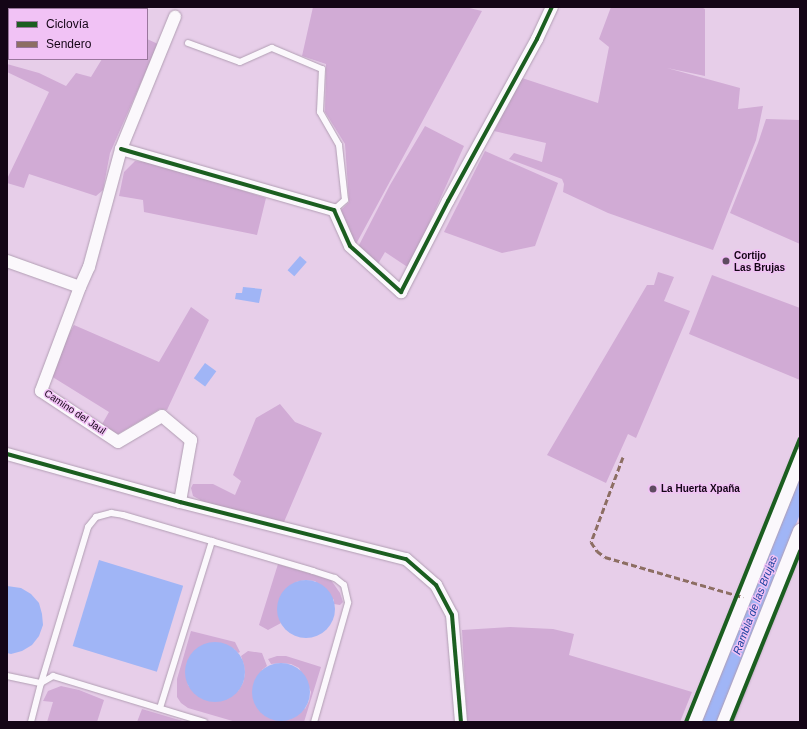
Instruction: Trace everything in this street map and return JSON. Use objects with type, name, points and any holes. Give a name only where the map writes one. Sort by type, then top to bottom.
[{"type":"street","points":[[121,148],[334,210],[350,246],[401,292],[552,7]]},
{"type":"street","points":[[7,261],[80,287],[88,267],[121,148],[175,17]]},
{"type":"street","name":"Camino del Jaul","points":[[80,287],[41,391],[118,442],[162,416],[190,440],[180,502]]},
{"type":"street","points":[[7,454],[180,502],[406,559],[436,585],[452,615],[461,722]]},
{"type":"street","points":[[693,722],[800,456]]},
{"type":"street","points":[[724,722],[800,531]]},
{"type":"lane","points":[[188,43],[240,62],[272,48],[322,69],[320,112],[339,145],[345,200],[334,210]]},
{"type":"lane","points":[[31,722],[41,683],[88,527],[96,517],[111,512],[336,578],[344,584],[348,603],[314,722]]},
{"type":"lane","points":[[160,708],[212,541]]},
{"type":"lane","points":[[7,676],[41,683],[52,676],[204,722]]},
{"type":"shaded area","points":[[313,7],[465,7],[482,11],[355,246],[341,210],[349,202],[345,144],[325,112],[326,64],[302,56]]},
{"type":"shaded area","points":[[611,7],[701,7],[705,9],[705,76],[667,68],[740,88],[738,109],[763,106],[756,140],[713,250],[608,213],[563,192],[564,184],[562,179],[509,159],[514,153],[542,162],[546,143],[494,131],[522,78],[598,103],[609,47],[599,39]]},
{"type":"shaded area","points":[[148,39],[158,44],[110,153],[103,190],[96,196],[29,174],[24,188],[7,183],[7,179],[49,92],[7,72],[7,64],[39,73],[66,86],[76,73],[91,77],[101,60],[148,60]]},
{"type":"shaded area","points":[[766,119],[800,120],[800,244],[730,213]]},
{"type":"shaded area","points":[[425,126],[464,146],[409,268],[385,252],[378,264],[357,249],[390,185]]},
{"type":"shaded area","points":[[485,151],[558,183],[535,246],[502,253],[444,232]]},
{"type":"shaded area","points":[[135,161],[156,163],[266,198],[257,235],[144,212],[143,200],[119,196],[124,172]]},
{"type":"shaded area","points":[[658,272],[674,277],[664,301],[690,311],[636,438],[628,434],[606,483],[547,455],[647,285],[654,285]]},
{"type":"shaded area","points":[[712,275],[800,308],[800,380],[689,334]]},
{"type":"shaded area","points":[[191,307],[209,320],[167,410],[160,409],[118,434],[101,426],[109,412],[51,376],[65,341],[74,325],[159,362]]},
{"type":"shaded area","points":[[280,404],[295,422],[322,433],[284,522],[204,502],[193,496],[191,488],[193,484],[213,484],[235,495],[241,481],[233,475],[256,418]]},
{"type":"shaded area","points":[[278,564],[331,580],[340,593],[343,602],[340,605],[334,604],[334,600],[315,581],[305,580],[296,582],[278,604],[278,614],[281,623],[268,630],[259,625]]},
{"type":"shaded area","points":[[510,627],[553,629],[574,634],[569,655],[692,692],[680,722],[467,722],[462,630]]},
{"type":"shaded area","points":[[191,631],[235,642],[240,652],[238,653],[234,649],[207,644],[198,648],[186,665],[188,685],[195,693],[238,691],[243,683],[245,674],[241,656],[248,651],[262,653],[267,666],[262,670],[305,709],[311,692],[299,668],[291,664],[271,664],[268,659],[277,656],[286,656],[321,667],[304,722],[236,722],[188,708],[181,703],[177,697],[177,679]]},
{"type":"shaded area","points":[[61,686],[79,690],[104,700],[97,722],[47,722],[53,702],[43,701],[48,691]]},
{"type":"shaded area","points":[[142,709],[186,722],[137,722]]},
{"type":"water","points":[[300,256],[307,262],[294,276],[288,270]]},
{"type":"water","points":[[243,287],[262,289],[259,303],[235,299],[236,293],[242,293]]},
{"type":"water","points":[[205,363],[216,371],[205,387],[194,378]]},
{"type":"water","name":"Rambla de las Brujas","points":[[800,467],[800,514],[718,722],[699,722]]},
{"type":"water","points":[[99,560],[183,586],[157,672],[73,646]]},
{"type":"water","points":[[306,580],[317,582],[330,593],[333,598],[335,609],[333,620],[322,633],[317,636],[306,638],[295,636],[282,625],[279,620],[277,609],[279,598],[290,585],[295,582]]},
{"type":"water","points":[[7,586],[21,588],[31,594],[39,603],[43,625],[39,636],[32,645],[22,651],[11,654],[7,653]]},
{"type":"water","points":[[215,642],[231,647],[236,651],[240,656],[245,672],[240,688],[236,693],[231,697],[215,702],[199,697],[194,693],[190,688],[185,672],[190,656],[194,651],[199,647]]},
{"type":"water","points":[[275,663],[287,663],[302,671],[310,686],[310,698],[302,713],[287,721],[275,721],[260,713],[252,698],[252,686],[260,671]]},
{"type":"marked path","points":[[623,457],[591,542],[597,551],[605,557],[743,597]]},
{"type":"cycle path","points":[[121,149],[334,210],[350,246],[401,292],[448,201],[537,39],[552,7]]},
{"type":"cycle path","points":[[686,722],[800,439]]},
{"type":"cycle path","points":[[7,454],[180,502],[406,559],[436,585],[452,615],[461,722]]},
{"type":"cycle path","points":[[731,722],[800,551]]},
{"type":"place","name":"Cortijo Las Brujas","points":[[726,261]]},
{"type":"place","name":"La Huerta Xpaña","points":[[653,489]]}]
